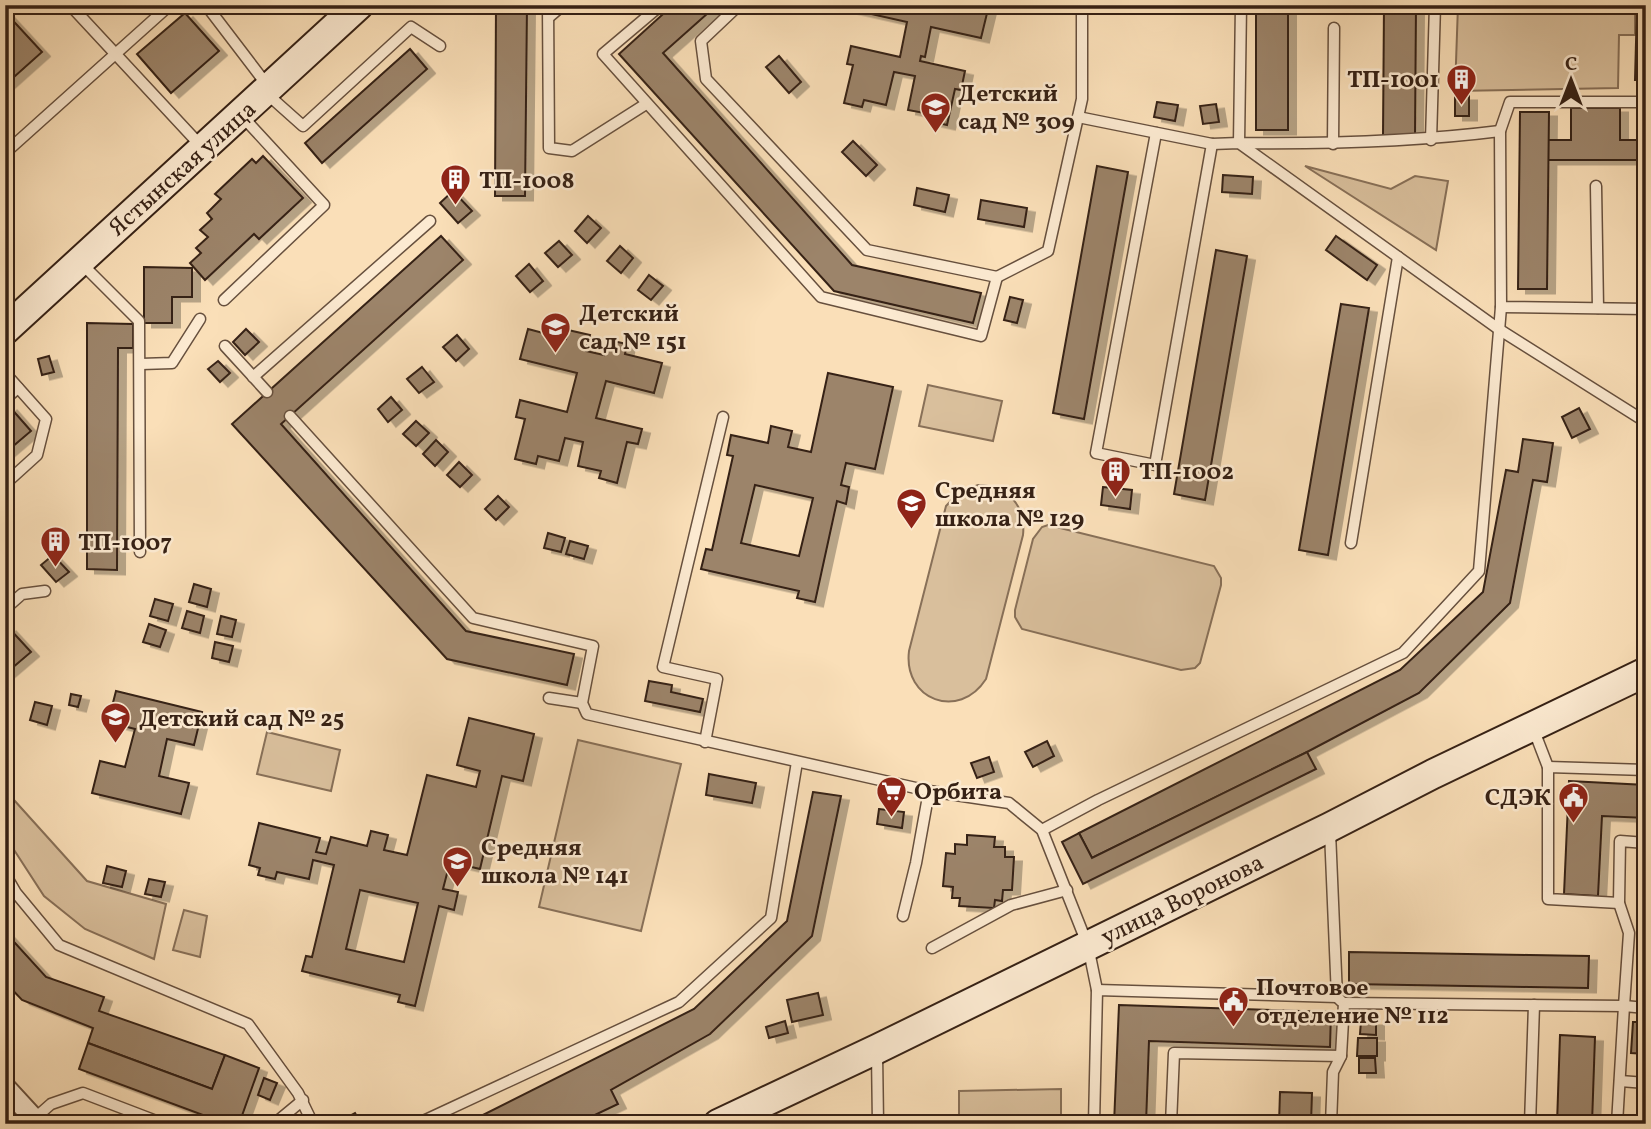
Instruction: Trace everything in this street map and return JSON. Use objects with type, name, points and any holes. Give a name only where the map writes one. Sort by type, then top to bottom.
[{"type":"main road","name":"Ястынская улица","points":[[5,330],[359,5]]},
{"type":"main road","name":"улица Воронова","points":[[718,1124],[1088,946],[1532,725],[1646,672]]},
{"type":"street","points":[[5,1087],[36,1121]]},
{"type":"lane","points":[[70,5],[203,149]]},
{"type":"lane","points":[[5,153],[170,5]]},
{"type":"lane","points":[[206,5],[268,90],[303,126],[411,27],[440,46]]},
{"type":"lane","points":[[548,5],[549,148],[572,151],[646,104]]},
{"type":"lane","points":[[549,17],[563,5]]},
{"type":"lane","points":[[661,5],[603,54],[821,298],[981,336],[997,277]]},
{"type":"lane","points":[[739,5],[701,41],[706,79],[867,250],[997,277],[1048,251],[1082,99],[1082,5]]},
{"type":"lane","points":[[1239,143],[1241,5]]},
{"type":"lane","points":[[1431,139],[1435,5]]},
{"type":"lane","points":[[1333,144],[1334,28]]},
{"type":"lane","points":[[1042,830],[1404,653],[1479,571],[1502,306],[1500,131],[1510,102],[1646,102]]},
{"type":"lane","points":[[224,300],[324,205],[240,114]]},
{"type":"lane","points":[[1078,117],[1212,144],[1333,144],[1431,139],[1500,131]]},
{"type":"lane","points":[[1156,133],[1096,453],[1155,465],[1212,144]]},
{"type":"lane","points":[[1239,143],[1500,330],[1646,422]]},
{"type":"lane","points":[[1596,186],[1598,308]]},
{"type":"lane","points":[[253,377],[430,221]]},
{"type":"lane","points":[[1351,543],[1398,257]]},
{"type":"lane","points":[[80,262],[139,321],[140,552]]},
{"type":"lane","points":[[1502,306],[1646,309]]},
{"type":"lane","points":[[141,364],[172,363],[200,319]]},
{"type":"lane","points":[[225,346],[267,392]]},
{"type":"lane","points":[[5,373],[46,419],[37,455],[5,484]]},
{"type":"lane","points":[[5,399],[18,388]]},
{"type":"lane","points":[[290,416],[473,618],[593,646],[582,704],[587,714],[929,791],[1009,803],[1042,830],[1088,946],[1097,990],[1094,1124]]},
{"type":"lane","points":[[705,742],[717,679],[663,667],[723,416]]},
{"type":"lane","points":[[5,609],[22,594],[45,591]]},
{"type":"lane","points":[[549,698],[582,704]]},
{"type":"lane","points":[[1532,725],[1548,767],[1548,899],[1619,903]]},
{"type":"lane","points":[[417,1124],[678,1002],[771,918],[797,762]]},
{"type":"lane","points":[[1548,767],[1646,770]]},
{"type":"lane","points":[[903,916],[929,791]]},
{"type":"lane","points":[[1330,827],[1341,1056],[1333,1072],[1331,1124]]},
{"type":"lane","points":[[1617,1124],[1629,933],[1619,903],[1620,841],[1646,843]]},
{"type":"lane","points":[[5,874],[16,893],[59,945],[248,1024],[303,1100],[313,1124]]},
{"type":"lane","points":[[932,948],[1011,905],[1067,890]]},
{"type":"lane","points":[[1097,990],[1646,1008]]},
{"type":"lane","points":[[1530,1124],[1534,1005]]},
{"type":"lane","points":[[877,1049],[878,1124]]},
{"type":"lane","points":[[1171,1124],[1174,1053],[1341,1056]]},
{"type":"lane","points":[[1620,1081],[1646,1083]]},
{"type":"lane","points":[[36,1121],[51,1104],[83,1093],[164,1124]]},
{"type":"lane","points":[[274,1124],[303,1100]]},
{"type":"shaded area","points":[[1458,5],[1635,5],[1635,35],[1619,35],[1618,88],[1455,91]]},
{"type":"shaded area","points":[[1305,166],[1391,189],[1415,176],[1448,181],[1436,250]]},
{"type":"shaded area","points":[[928,385],[1002,401],[993,441],[919,426]]},
{"type":"shaded area","points":[[978,485],[998,489],[1013,499],[1021,515],[1023,535],[986,679],[975,692],[948,702],[935,699],[915,682],[909,668],[909,651],[946,506],[959,492]]},
{"type":"shaded area","points":[[1048,525],[1214,566],[1221,578],[1221,585],[1200,663],[1195,668],[1181,670],[1022,629],[1015,617],[1015,610],[1033,539],[1042,527]]},
{"type":"shaded area","points":[[267,732],[340,750],[331,791],[257,774]]},
{"type":"shaded area","points":[[578,740],[681,764],[641,931],[539,907]]},
{"type":"shaded area","points":[[5,790],[87,881],[166,904],[154,959],[85,929],[44,896],[5,836]]},
{"type":"shaded area","points":[[184,910],[207,916],[200,957],[173,950]]},
{"type":"shaded area","points":[[1061,1089],[1061,1124],[959,1124],[959,1091]]},
{"type":"building","points":[[496,5],[527,5],[525,196],[495,196]]},
{"type":"building","points":[[673,5],[717,5],[663,53],[852,265],[981,293],[973,323],[834,291],[619,54]]},
{"type":"building","points":[[850,5],[989,5],[981,38],[931,27],[925,57],[921,56],[920,61],[965,71],[961,90],[955,89],[947,125],[929,121],[930,114],[908,110],[915,76],[894,72],[886,105],[864,100],[862,107],[844,103],[853,65],[847,64],[851,46],[900,57],[907,22],[849,9]]},
{"type":"building","points":[[1256,5],[1288,5],[1288,130],[1256,130]]},
{"type":"building","points":[[1288,5],[1384,5],[1384,9],[1288,8]]},
{"type":"building","points":[[1384,5],[1416,5],[1415,137],[1383,136]]},
{"type":"building","points":[[1493,5],[1622,5],[1622,7]]},
{"type":"building","points":[[1637,5],[1646,5],[1646,80],[1635,80]]},
{"type":"building","points":[[5,12],[42,52],[5,85]]},
{"type":"building","points":[[185,13],[219,51],[171,93],[137,54]]},
{"type":"building","points":[[410,49],[427,69],[322,163],[305,143]]},
{"type":"building","points":[[779,56],[801,82],[789,93],[766,67]]},
{"type":"building","name":"ТП-1001","points":[[1455,96],[1469,96],[1469,116],[1455,116]]},
{"type":"building","points":[[1157,102],[1178,105],[1175,121],[1154,117]]},
{"type":"building","points":[[1216,104],[1219,122],[1203,124],[1200,106]]},
{"type":"building","points":[[1571,108],[1620,108],[1620,140],[1646,140],[1646,160],[1548,160],[1548,140],[1571,140]]},
{"type":"building","points":[[1520,112],[1549,112],[1547,289],[1518,289]]},
{"type":"building","points":[[853,141],[877,165],[866,176],[842,152]]},
{"type":"building","points":[[263,156],[303,198],[259,239],[254,234],[205,280],[190,263],[201,253],[196,248],[208,237],[200,230],[212,219],[207,213],[221,199],[215,194],[252,159],[256,163]]},
{"type":"building","points":[[1097,166],[1128,172],[1084,419],[1053,413]]},
{"type":"building","points":[[1223,175],[1253,177],[1252,194],[1222,192]]},
{"type":"building","points":[[917,188],[949,195],[945,212],[914,205]]},
{"type":"building","name":"ТП-1008","points":[[453,191],[472,211],[458,223],[440,203]]},
{"type":"building","points":[[981,200],[1027,208],[1024,227],[978,219]]},
{"type":"building","points":[[588,216],[601,228],[587,243],[575,231]]},
{"type":"building","points":[[441,236],[463,260],[281,424],[466,631],[574,654],[567,685],[447,659],[232,424]]},
{"type":"building","points":[[1336,236],[1377,265],[1367,280],[1326,250]]},
{"type":"building","points":[[559,241],[572,255],[558,267],[545,253]]},
{"type":"building","points":[[620,246],[633,258],[621,273],[607,261]]},
{"type":"building","points":[[1216,250],[1247,256],[1205,500],[1174,494]]},
{"type":"building","points":[[529,264],[543,281],[530,292],[516,276]]},
{"type":"building","points":[[144,267],[192,268],[192,297],[172,297],[172,323],[144,323]]},
{"type":"building","points":[[649,275],[663,286],[651,300],[638,290]]},
{"type":"building","points":[[1010,297],[1023,300],[1017,323],[1004,320]]},
{"type":"building","points":[[1341,304],[1369,308],[1328,555],[1299,550]]},
{"type":"building","points":[[87,323],[133,324],[133,348],[118,348],[117,570],[87,569]]},
{"type":"building","points":[[246,329],[259,342],[245,355],[233,342]]},
{"type":"building","points":[[528,329],[566,339],[568,330],[590,335],[586,351],[604,355],[608,340],[627,344],[625,354],[662,363],[654,393],[606,381],[596,418],[642,429],[638,444],[627,442],[617,483],[599,478],[601,471],[578,466],[583,442],[565,438],[559,461],[538,456],[536,464],[515,459],[525,419],[516,417],[520,400],[567,412],[577,373],[520,359]]},
{"type":"building","points":[[457,335],[469,349],[456,361],[443,347]]},
{"type":"building","points":[[49,356],[54,372],[42,375],[38,359]]},
{"type":"building","points":[[218,361],[230,373],[220,382],[208,369]]},
{"type":"building","points":[[422,367],[434,382],[419,393],[407,379]]},
{"type":"building","points":[[828,373],[893,387],[875,469],[846,463],[841,485],[849,487],[846,504],[837,501],[815,602],[797,598],[799,591],[701,569],[706,549],[712,550],[733,456],[727,455],[731,435],[768,443],[771,426],[792,431],[788,447],[811,452]],"holes":[[[755,485],[813,498],[799,556],[741,543]]]},
{"type":"building","points":[[391,397],[402,410],[388,422],[378,409]]},
{"type":"building","points":[[9,406],[31,431],[5,453],[5,409]]},
{"type":"building","points":[[1579,408],[1590,429],[1572,438],[1562,417]]},
{"type":"building","points":[[416,421],[429,433],[416,446],[403,434]]},
{"type":"building","points":[[1523,439],[1553,443],[1547,482],[1533,480],[1510,603],[1419,693],[1307,752],[1092,858],[1079,833],[1400,670],[1483,592],[1506,470],[1518,472]]},
{"type":"building","points":[[436,440],[448,452],[435,466],[423,454]]},
{"type":"building","points":[[459,462],[472,475],[460,487],[447,475]]},
{"type":"building","name":"ТП-1002","points":[[1103,487],[1132,490],[1130,509],[1101,505]]},
{"type":"building","points":[[498,496],[509,507],[496,520],[485,509]]},
{"type":"building","points":[[548,533],[565,538],[561,552],[544,548]]},
{"type":"building","points":[[570,541],[588,546],[584,559],[566,554]]},
{"type":"building","name":"ТП-1007","points":[[53,555],[69,572],[56,582],[41,565]]},
{"type":"building","points":[[194,584],[211,589],[207,607],[189,602]]},
{"type":"building","points":[[155,599],[173,604],[168,621],[150,616]]},
{"type":"building","points":[[187,611],[204,616],[200,633],[182,628]]},
{"type":"building","points":[[221,616],[236,620],[232,637],[217,634]]},
{"type":"building","points":[[149,624],[166,630],[160,647],[143,642]]},
{"type":"building","points":[[8,627],[31,652],[5,674],[5,629]]},
{"type":"building","points":[[215,642],[233,646],[229,662],[212,658]]},
{"type":"building","points":[[649,681],[672,685],[671,692],[703,699],[700,712],[645,701]]},
{"type":"building","points":[[116,691],[202,712],[194,745],[167,739],[159,776],[189,783],[181,814],[92,793],[100,761],[125,767],[135,729],[108,722]]},
{"type":"building","points":[[71,694],[81,696],[78,707],[69,705]]},
{"type":"building","points":[[35,702],[52,706],[47,725],[30,720]]},
{"type":"building","points":[[469,718],[534,734],[523,781],[502,776],[480,869],[450,862],[443,889],[458,892],[454,910],[439,906],[415,1006],[398,1002],[400,995],[302,971],[306,956],[312,957],[334,865],[313,860],[309,879],[277,872],[275,879],[258,875],[260,868],[249,865],[259,823],[320,838],[316,852],[326,854],[331,837],[367,846],[371,831],[388,835],[384,850],[407,855],[427,775],[476,787],[480,771],[457,765]],"holes":[[[360,890],[418,903],[404,962],[346,949]]]},
{"type":"building","points":[[1047,741],[1054,756],[1033,767],[1025,752]]},
{"type":"building","points":[[1307,752],[1316,769],[1083,884],[1062,842],[1079,833],[1092,858]]},
{"type":"building","points":[[989,757],[994,772],[977,778],[971,763]]},
{"type":"building","points":[[709,774],[756,783],[752,803],[706,795]]},
{"type":"building","points":[[1569,781],[1646,785],[1646,818],[1602,816],[1598,896],[1564,894]]},
{"type":"building","points":[[813,792],[841,796],[812,936],[710,1034],[611,1090],[618,1104],[576,1124],[465,1124],[694,1009],[787,921]]},
{"type":"building","name":"Орбита","points":[[879,809],[904,812],[902,828],[877,824]]},
{"type":"building","points":[[967,835],[995,837],[994,847],[1005,847],[1005,857],[1014,857],[1012,890],[1003,890],[1002,901],[995,900],[994,908],[959,906],[960,898],[952,898],[953,887],[943,886],[946,853],[955,854],[955,844],[967,845]]},
{"type":"building","points":[[107,866],[126,871],[122,887],[103,883]]},
{"type":"building","points":[[149,879],[165,882],[161,897],[145,894]]},
{"type":"building","points":[[5,932],[46,977],[104,997],[99,1011],[225,1055],[212,1089],[88,1043],[93,1028],[22,1000],[5,982]]},
{"type":"building","points":[[1349,952],[1589,956],[1588,988],[1349,984]]},
{"type":"building","points":[[818,993],[823,1015],[792,1022],[787,1000]]},
{"type":"building","points":[[1119,1005],[1331,1012],[1330,1047],[1149,1041],[1146,1124],[1114,1124]]},
{"type":"building","points":[[785,1021],[788,1033],[769,1038],[766,1027]]},
{"type":"building","points":[[1361,1021],[1376,1021],[1376,1035],[1360,1034]]},
{"type":"building","points":[[1633,1022],[1646,1022],[1646,1054],[1631,1053]]},
{"type":"building","points":[[1560,1035],[1595,1037],[1592,1124],[1557,1124]]},
{"type":"building","points":[[1358,1038],[1377,1038],[1377,1056],[1357,1056]]},
{"type":"building","points":[[88,1043],[212,1089],[225,1055],[259,1068],[239,1124],[227,1124],[79,1069]]},
{"type":"building","points":[[1359,1058],[1375,1058],[1376,1073],[1359,1073]]},
{"type":"building","points":[[264,1078],[277,1083],[270,1100],[258,1095]]},
{"type":"building","points":[[1280,1092],[1312,1093],[1311,1124],[1279,1124]]},
{"type":"building","points":[[355,1113],[361,1124],[336,1124],[336,1123]]},
{"type":"place","name":"ТП-1001","points":[[1462,106]]},
{"type":"place","name":"Детский сад № 309","points":[[935,134]]},
{"type":"place","name":"ТП-1008","points":[[456,207]]},
{"type":"place","name":"Детский сад № 151","points":[[556,354]]},
{"type":"place","name":"ТП-1002","points":[[1116,498]]},
{"type":"place","name":"Средняя школа № 129","points":[[912,531]]},
{"type":"place","name":"ТП-1007","points":[[55,569]]},
{"type":"place","name":"Детский сад № 25","points":[[116,745]]},
{"type":"place","name":"Орбита","points":[[891,818]]},
{"type":"place","name":"СДЭК","points":[[1574,824]]},
{"type":"place","name":"Средняя школа № 141","points":[[458,888]]},
{"type":"place","name":"Почтовое отделение № 112","points":[[1233,1028]]}]
